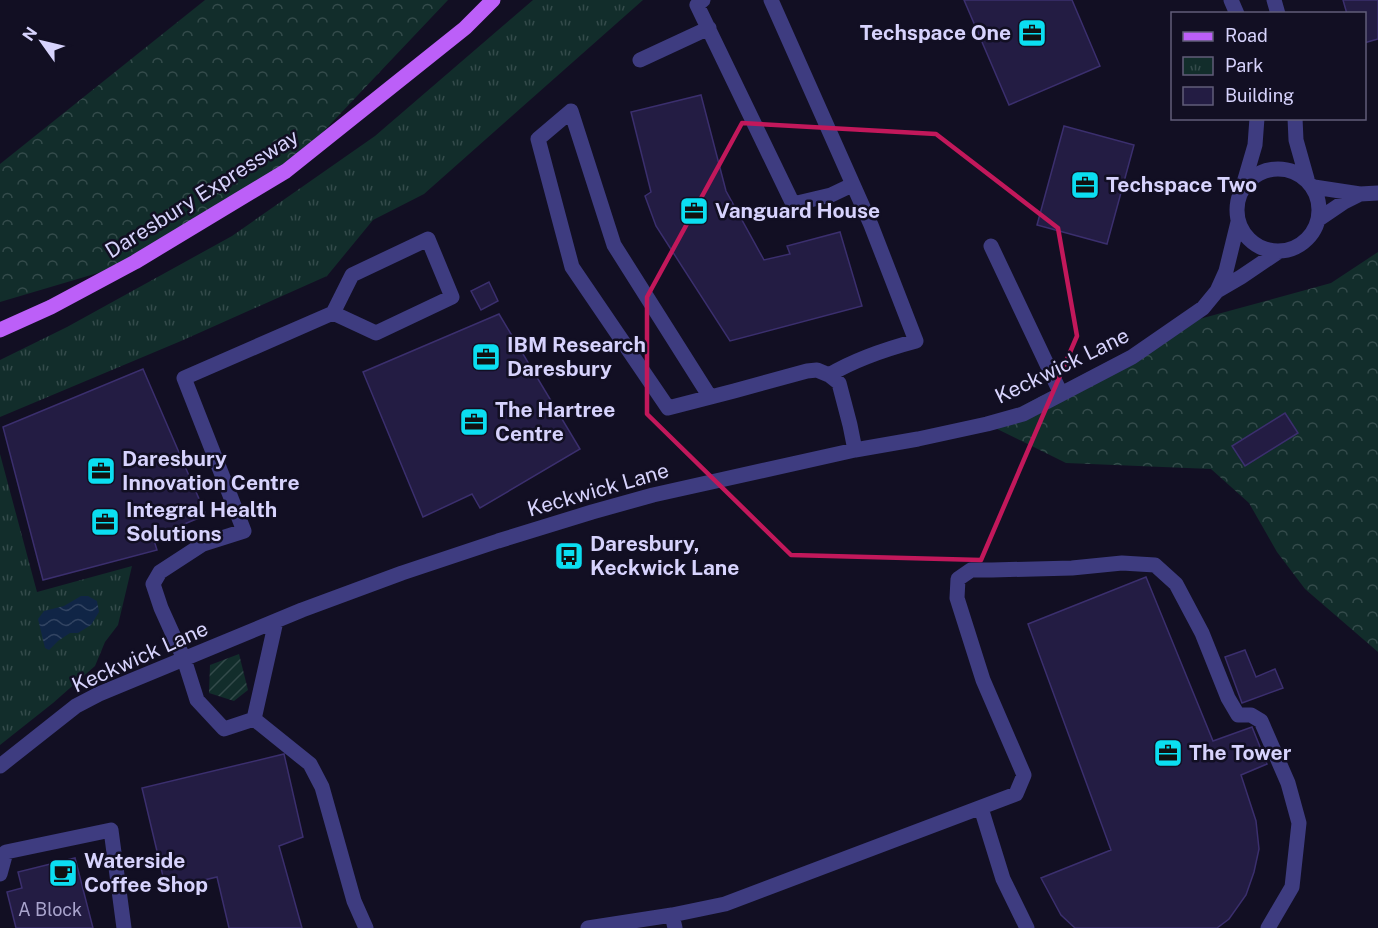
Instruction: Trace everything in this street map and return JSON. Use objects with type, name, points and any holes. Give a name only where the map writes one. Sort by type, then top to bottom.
[{"type":"main road","name":"Daresbury Expressway","points":[[0,330],[51,307],[135,262],[286,171],[465,28],[493,0]]},
{"type":"street","points":[[703,0],[697,5],[792,204],[831,195],[852,185]]},
{"type":"street","points":[[771,0],[871,225],[916,341],[848,363],[829,375]]},
{"type":"street","points":[[640,60],[708,28]]},
{"type":"street","points":[[710,397],[614,245],[571,111],[538,139],[572,267],[668,408],[710,397],[807,370],[817,370],[829,375],[839,384],[855,450]]},
{"type":"street","points":[[1257,120],[1255,145],[1237,204],[1238,222],[1244,234],[1253,243],[1265,250],[1278,252],[1292,250],[1305,243],[1314,232],[1319,219],[1320,209],[1296,140],[1295,120]]},
{"type":"street","points":[[1237,204],[1241,191],[1249,181],[1259,173],[1271,169],[1296,172],[1310,183],[1359,194],[1378,193]]},
{"type":"street","points":[[1319,219],[1359,194]]},
{"type":"street","name":"Keckwick Lane","points":[[0,766],[76,706],[126,681],[302,610],[402,573],[592,512],[653,495],[855,450],[987,424],[1023,414],[1132,357],[1203,308],[1216,291],[1226,271],[1238,222]]},
{"type":"street","points":[[254,719],[224,729],[197,700],[184,659],[153,584],[160,572],[203,544],[244,531],[184,378],[333,313],[352,275],[428,239],[452,297],[376,333],[333,313]]},
{"type":"street","points":[[991,246],[1061,394]]},
{"type":"street","name":"Keckwick Lane","points":[[1216,291],[1278,252]]},
{"type":"street","points":[[588,928],[674,921],[1016,795],[1024,775],[983,680],[957,598],[958,579],[971,570],[1072,568],[1122,563],[1155,565],[1176,584],[1202,633],[1228,698],[1238,715],[1251,715],[1261,721],[1288,783],[1299,823],[1292,887],[1268,928]]},
{"type":"street","points":[[254,719],[276,621]]},
{"type":"street","points":[[254,719],[310,764],[322,787],[354,901],[366,928]]},
{"type":"street","points":[[981,808],[1003,879],[1027,928]]},
{"type":"street","points":[[0,874],[6,852],[111,830],[124,928]]},
{"type":"highlighted area","points":[[742,123],[936,134],[1058,228],[1077,336],[981,560],[791,555],[647,414],[647,297]]},
{"type":"green space","points":[[205,0],[448,0],[286,171],[135,262],[0,302],[0,164]]},
{"type":"green space","points":[[533,0],[643,0],[424,194],[373,220],[327,276],[181,341],[0,417],[0,360],[67,327],[232,236],[375,136]]},
{"type":"green space","points":[[1378,252],[1378,652],[1305,589],[1277,552],[1249,503],[1211,469],[1066,463],[987,424],[1181,324],[1331,283]]},
{"type":"green space","points":[[0,454],[37,592],[132,566],[118,625],[105,642],[95,666],[0,745]]},
{"type":"green space","points":[[239,654],[248,690],[234,701],[209,693],[210,665]]},
{"type":"water","points":[[81,596],[88,596],[97,601],[99,612],[91,625],[78,633],[70,633],[49,650],[45,648],[38,619],[44,611],[64,606]]},
{"type":"building","name":"Techspace One","points":[[964,0],[1072,0],[1100,66],[1009,105]]},
{"type":"building","points":[[1343,0],[1378,0],[1378,39],[1366,42],[1366,12],[1346,12]]},
{"type":"building","name":"Vanguard House","points":[[701,95],[726,191],[764,260],[790,254],[787,246],[840,232],[862,306],[730,341],[656,226],[645,196],[651,192],[631,112]]},
{"type":"building","name":"Techspace Two","points":[[1064,126],[1134,145],[1107,244],[1037,225]]},
{"type":"building","points":[[489,282],[498,301],[481,310],[471,291]]},
{"type":"building","name":"The Hartree Centre","points":[[499,314],[580,449],[480,508],[472,494],[423,517],[363,372]]},
{"type":"building","name":"Daresbury Innovation Centre","points":[[143,369],[206,515],[153,537],[157,550],[43,580],[3,427]]},
{"type":"building","points":[[1285,413],[1298,433],[1245,466],[1232,446]]},
{"type":"building","name":"The Tower","points":[[1146,577],[1213,741],[1252,727],[1267,764],[1241,775],[1256,821],[1259,849],[1246,895],[1229,919],[1217,928],[1075,928],[1061,915],[1041,878],[1111,850],[1028,624]]},
{"type":"building","points":[[1245,650],[1256,677],[1275,669],[1283,688],[1242,703],[1225,657]]},
{"type":"building","points":[[284,754],[303,837],[279,846],[302,928],[229,928],[217,877],[166,889],[142,788]]},
{"type":"building","points":[[75,858],[93,928],[16,928],[7,892],[22,888],[18,872]]},
{"type":"place","name":"Techspace One","points":[[1032,33]]},
{"type":"place","name":"Techspace Two","points":[[1085,185]]},
{"type":"place","name":"Vanguard House","points":[[694,211]]},
{"type":"place","name":"IBM Research Daresbury","points":[[486,357]]},
{"type":"place","name":"The Hartree Centre","points":[[474,422]]},
{"type":"place","name":"Daresbury Innovation Centre","points":[[101,471]]},
{"type":"place","name":"Integral Health Solutions","points":[[105,522]]},
{"type":"place","name":"Daresbury, Keckwick Lane","points":[[569,556]]},
{"type":"place","name":"The Tower","points":[[1168,753]]},
{"type":"place","name":"Waterside Coffee Shop","points":[[63,873]]}]
